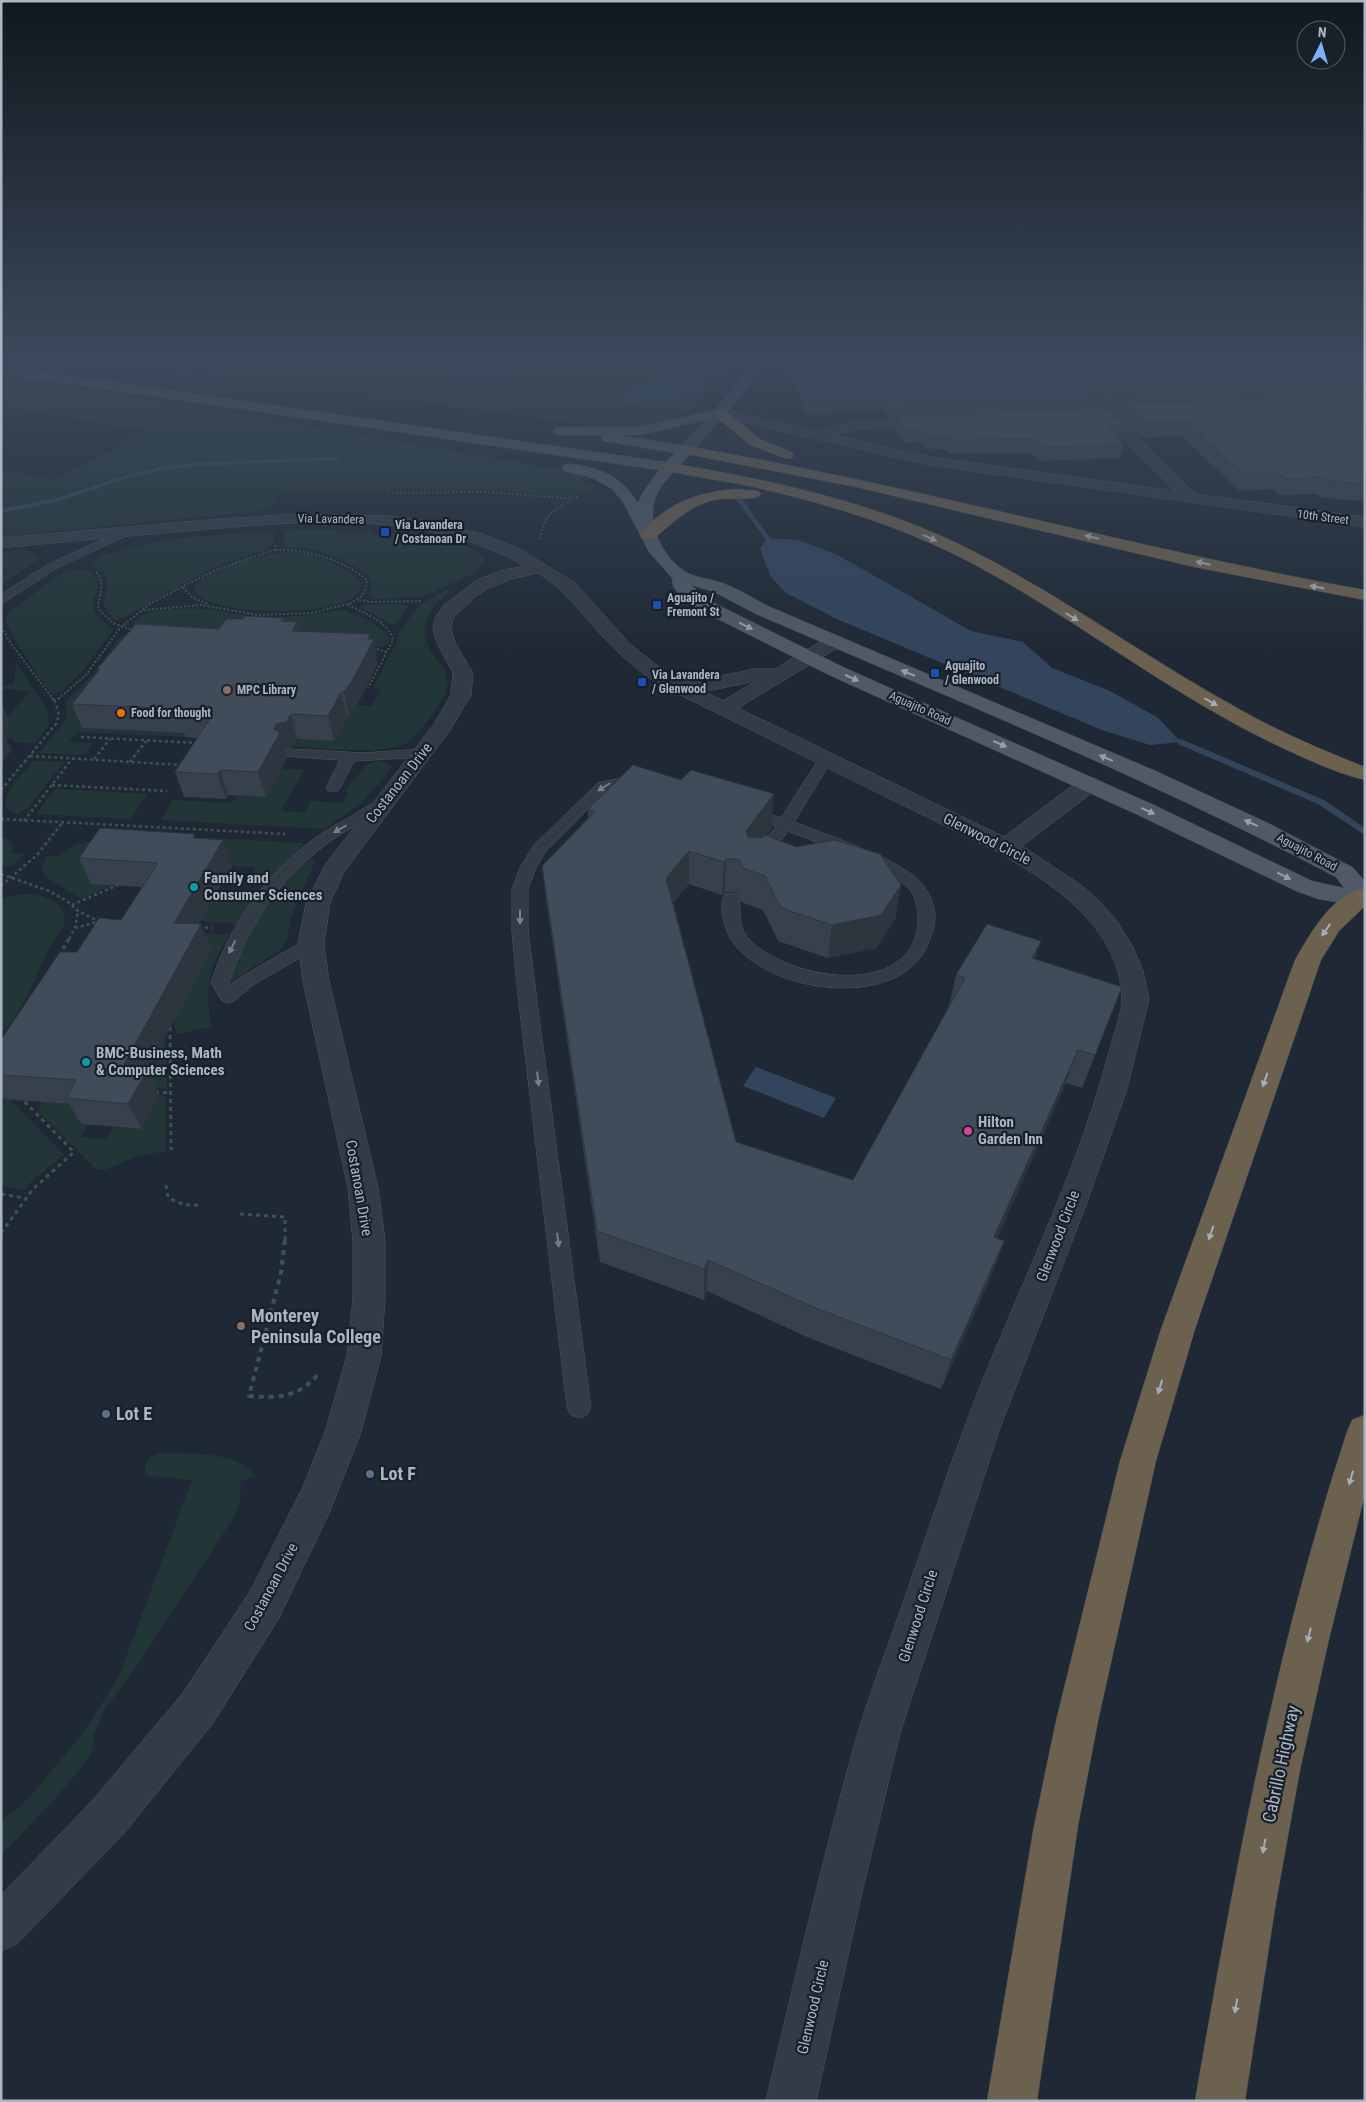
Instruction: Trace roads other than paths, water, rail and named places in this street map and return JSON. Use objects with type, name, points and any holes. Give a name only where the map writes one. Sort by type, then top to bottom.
[{"type":"highway","points":[[717,455],[784,466],[1222,568],[1365,596]]},
{"type":"highway","points":[[790,455],[883,488]]},
{"type":"highway","points":[[670,467],[777,488],[868,513],[964,553],[1018,583],[1216,705],[1298,746],[1365,774]]},
{"type":"highway","points":[[648,536],[683,506],[699,499],[720,494],[747,493],[774,496],[868,513]]},
{"type":"highway","points":[[1012,2101],[1062,1798],[1098,1622],[1138,1461],[1198,1271],[1308,960],[1329,924],[1341,912],[1363,898]]},
{"type":"highway","name":"Cabrillo Highway","points":[[1220,2101],[1282,1754],[1309,1634],[1365,1432]]},
{"type":"main road","points":[[492,455],[508,458]]},
{"type":"main road","points":[[588,455],[670,467]]},
{"type":"main road","points":[[648,536],[644,519],[644,506],[649,492],[681,455]]},
{"type":"main road","points":[[554,466],[581,470],[610,478],[624,493],[659,553],[680,576]]},
{"type":"main road","name":"Aguajito Road","points":[[680,576],[717,587],[762,610],[1150,777],[1270,833],[1344,872],[1353,881],[1363,898],[1334,895],[1304,886],[1089,784],[808,657],[702,604],[686,593],[680,584],[680,576]]},
{"type":"street","name":"10th Street","points":[[901,455],[930,462],[1365,522]]},
{"type":"street","points":[[1148,455],[1192,499]]},
{"type":"street","name":"Via Lavandera","points":[[1,543],[271,520],[368,520],[423,525],[473,536],[499,546],[539,554],[644,667],[722,709]]},
{"type":"street","name":"Costanoan Drive","points":[[1,1928],[109,1816],[198,1708],[265,1604],[317,1498],[343,1432],[364,1356],[369,1299],[369,1241],[363,1188],[328,1044],[316,981],[311,944],[318,903],[333,870],[356,837],[423,753],[455,707],[461,695],[463,673],[446,643],[442,629],[444,618],[458,600],[483,584],[506,575],[539,554]]},
{"type":"street","points":[[722,709],[835,641]]},
{"type":"street","points":[[676,685],[712,684],[754,675],[782,673]]},
{"type":"street","name":"Glenwood Circle","points":[[722,709],[1006,847],[1053,875],[1090,905],[1124,956],[1134,984],[1136,998],[1113,1089],[1071,1205],[983,1425],[879,1733],[837,1900],[791,2101]]},
{"type":"street","points":[[1006,847],[1089,784]]},
{"type":"lane","points":[[1,600],[11,596],[41,573],[66,559],[128,531]]},
{"type":"lane","points":[[290,753],[363,757],[423,753]]},
{"type":"lane","points":[[333,788],[349,756]]},
{"type":"lane","points":[[754,865],[785,824],[825,760]]},
{"type":"lane","points":[[579,1407],[526,986],[520,931],[520,889],[528,868],[540,848],[603,786],[626,781],[654,784]]},
{"type":"lane","points":[[311,944],[247,980],[228,997],[220,983],[226,959],[240,930],[252,910],[270,888],[294,862],[332,834],[382,805]]},
{"type":"lane","points":[[731,898],[732,924],[740,941],[757,956],[782,970],[810,979],[844,983],[872,981],[896,972],[912,959],[924,940],[927,923],[925,904],[917,887],[898,873],[785,824],[733,807]]},
{"type":"water","points":[[767,538],[798,540],[836,554],[971,631],[1023,642],[1052,668],[1110,691],[1157,717],[1181,742],[1150,745],[1102,730],[839,620],[786,593],[771,577],[760,549]]},
{"type":"water","points":[[756,1067],[836,1098],[824,1118],[743,1086]]},
{"type":"waterway","points":[[1,511],[58,500],[126,477],[159,469],[199,464],[338,459]]},
{"type":"waterway","points":[[737,496],[767,538]]},
{"type":"waterway","points":[[1181,742],[1321,802],[1365,832]]},
{"type":"place","name":"Via Lavandera / Costanoan Dr","points":[[385,532]]},
{"type":"place","name":"Aguajito / Fremont St","points":[[657,605]]},
{"type":"place","name":"Aguajito / Glenwood","points":[[935,673]]},
{"type":"place","name":"Via Lavandera / Glenwood","points":[[642,682]]},
{"type":"place","name":"MPC Library","points":[[227,690]]},
{"type":"place","name":"Food for thought","points":[[121,713]]},
{"type":"place","name":"Family and Consumer Sciences","points":[[194,887]]},
{"type":"place","name":"BMC-Business, Math & Computer Sciences","points":[[86,1062]]},
{"type":"place","name":"Hilton Garden Inn","points":[[968,1131]]},
{"type":"place","name":"Monterey Peninsula College","points":[[241,1326]]},
{"type":"place","name":"Lot E","points":[[106,1414]]},
{"type":"place","name":"Lot F","points":[[370,1474]]}]
